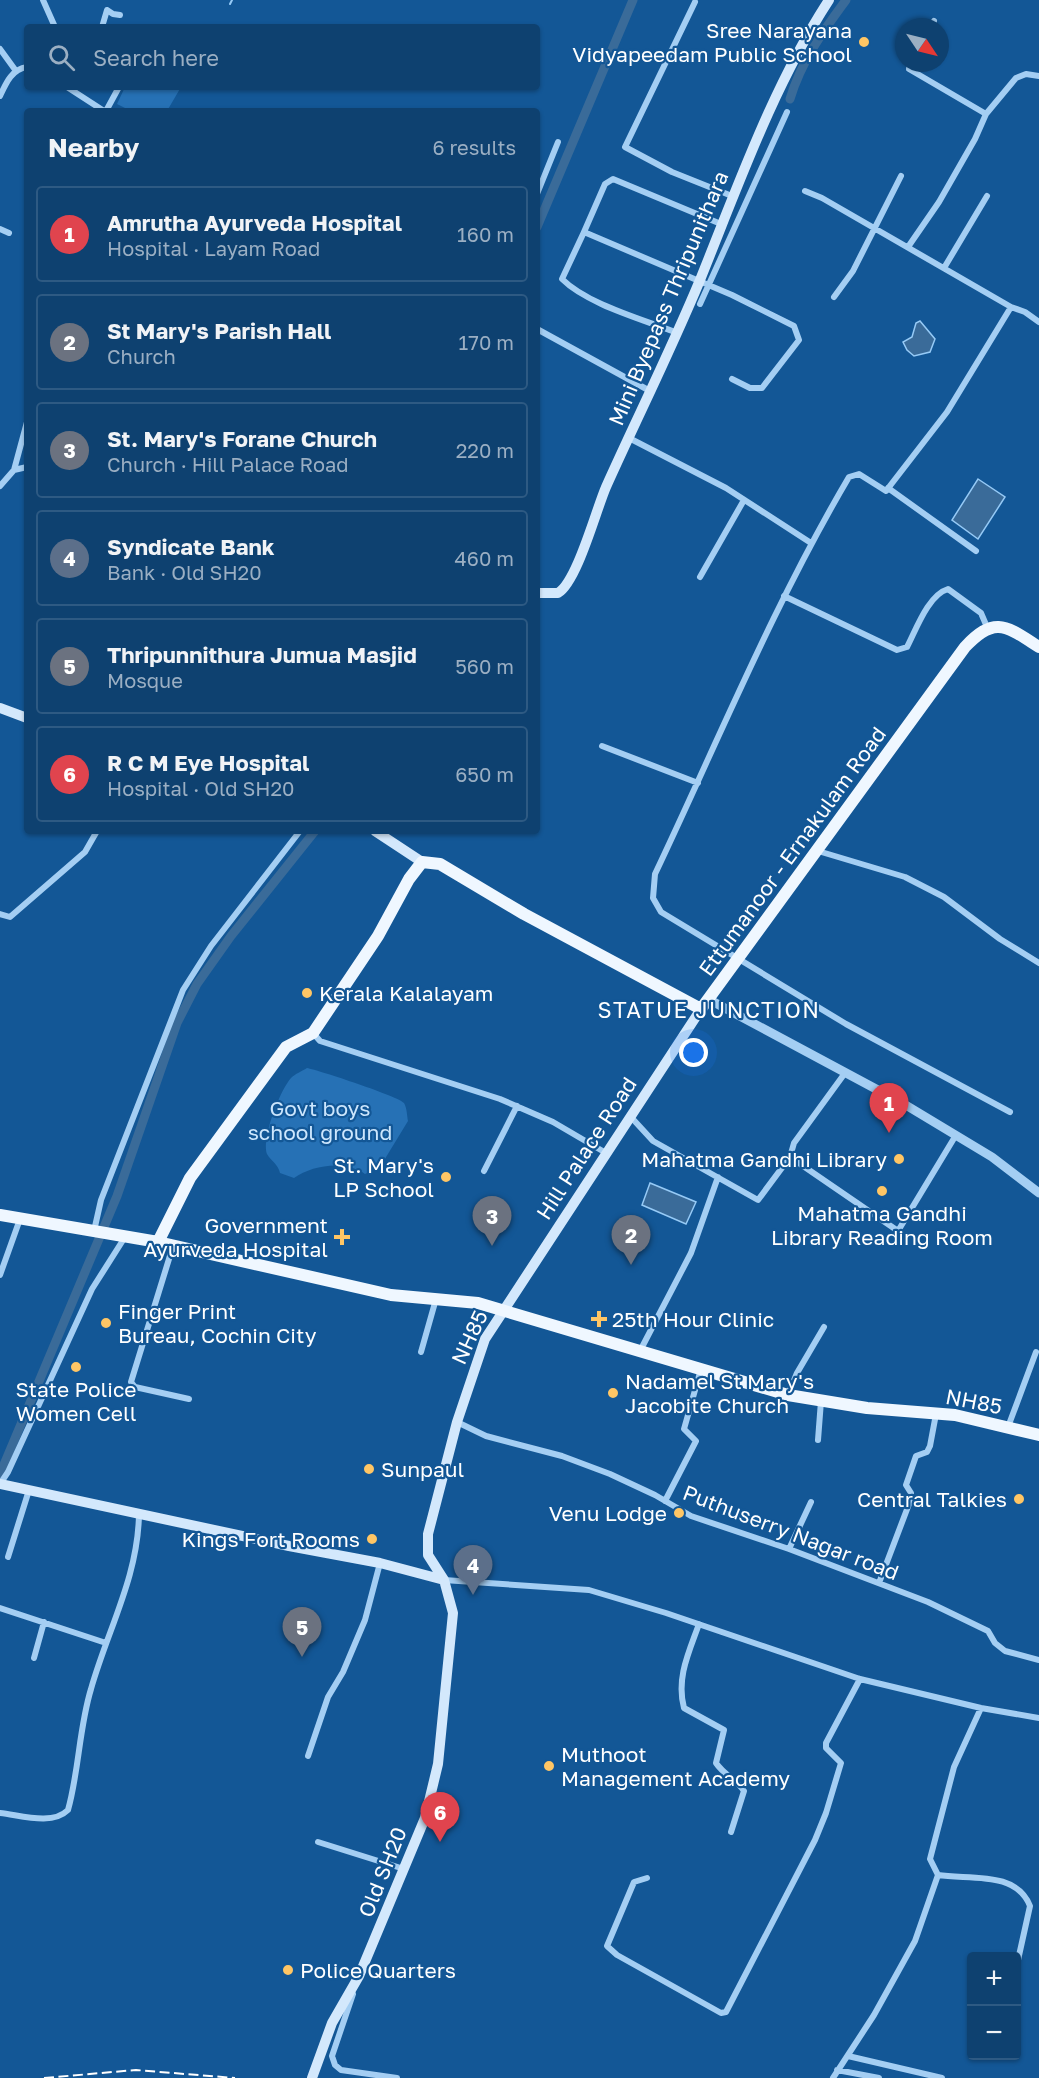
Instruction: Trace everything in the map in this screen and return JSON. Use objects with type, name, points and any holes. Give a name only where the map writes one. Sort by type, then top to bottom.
[{"type":"main road","name":"Mini Byepass Thripunithara","points":[[540,593],[558,593],[567,586],[605,489],[675,332],[704,283],[732,196],[794,62],[829,0]]},
{"type":"main road","points":[[987,627],[1006,627],[1039,647]]},
{"type":"main road","name":"Ettumanoor - Ernakulam Road","points":[[422,862],[430,861],[440,864],[524,914],[704,1004],[818,851],[964,647],[987,627]]},
{"type":"main road","points":[[0,708],[24,717]]},
{"type":"main road","points":[[158,1242],[190,1178],[286,1047],[313,1033],[378,936],[409,879],[422,862],[380,834]]},
{"type":"main road","name":"Hill Palace Road","points":[[504,1309],[704,1004]]},
{"type":"main road","points":[[0,1215],[158,1242],[391,1295],[436,1298],[504,1309]]},
{"type":"main road","name":"NH85","points":[[449,1598],[444,1580],[428,1555],[428,1534],[457,1422],[485,1339],[504,1309],[788,1395],[821,1401],[955,1415],[1039,1435]]},
{"type":"main road","points":[[0,1484],[289,1546],[380,1563],[444,1580]]},
{"type":"main road","name":"Old SH20","points":[[312,2078],[332,2023],[359,1977],[425,1818],[438,1764],[452,1641],[453,1613],[449,1598]]},
{"type":"street","points":[[43,0],[54,24]]},
{"type":"street","points":[[695,2],[625,147],[672,172],[732,196]]},
{"type":"street","points":[[103,24],[107,10],[120,15]]},
{"type":"street","points":[[0,49],[16,71]]},
{"type":"street","points":[[0,96],[8,80],[16,71],[24,68]]},
{"type":"street","points":[[913,72],[986,114]]},
{"type":"street","points":[[908,247],[939,202],[975,139],[986,114],[1016,78],[1026,74],[1039,76]]},
{"type":"street","points":[[73,90],[100,108]]},
{"type":"street","points":[[107,108],[116,90]]},
{"type":"street","points":[[700,304],[704,283],[736,222],[787,112]]},
{"type":"street","points":[[540,187],[558,142]]},
{"type":"street","points":[[834,297],[853,271],[901,176]]},
{"type":"street","points":[[675,332],[598,301],[568,285],[562,279],[605,184],[613,179],[723,220],[736,222]]},
{"type":"street","points":[[805,191],[822,198],[1039,322]]},
{"type":"street","points":[[944,268],[987,196]]},
{"type":"street","points":[[0,229],[9,233]]},
{"type":"street","points":[[584,232],[704,283],[794,326],[799,340],[762,388],[750,388],[732,379]]},
{"type":"street","points":[[1010,1112],[924,1067],[737,960],[661,912],[653,898],[655,874],[784,596],[849,477],[859,474],[886,491],[947,412],[1011,307]]},
{"type":"street","points":[[540,331],[650,391]]},
{"type":"street","points":[[0,486],[14,470],[24,433]]},
{"type":"street","points":[[629,438],[744,500],[811,543]]},
{"type":"street","points":[[14,470],[24,468]]},
{"type":"street","points":[[888,488],[976,551]]},
{"type":"street","points":[[700,577],[744,500]]},
{"type":"street","points":[[784,596],[897,650],[907,647],[932,602],[948,589],[981,613],[987,627]]},
{"type":"street","points":[[602,746],[698,783]]},
{"type":"street","points":[[0,914],[10,917],[85,852],[95,834]]},
{"type":"street","points":[[94,1232],[101,1200],[183,990],[211,946],[298,834]]},
{"type":"street","points":[[818,851],[905,878],[944,897],[1000,939],[1039,963]]},
{"type":"street","points":[[704,1004],[845,1072],[992,1157],[1039,1193]]},
{"type":"street","points":[[313,1033],[320,1041],[517,1106],[553,1122],[606,1153]]},
{"type":"street","points":[[630,1116],[654,1141],[758,1200],[790,1156],[794,1143],[845,1072]]},
{"type":"street","points":[[484,1171],[517,1106]]},
{"type":"street","points":[[790,1156],[898,1232],[956,1136]]},
{"type":"street","points":[[640,1351],[691,1253],[718,1177]]},
{"type":"street","points":[[0,1275],[20,1220]]},
{"type":"street","points":[[0,1484],[8,1472],[119,1236]]},
{"type":"street","points":[[173,1246],[131,1382],[135,1387],[189,1399]]},
{"type":"street","points":[[421,1352],[436,1298]]},
{"type":"street","points":[[788,1395],[797,1373],[824,1327]]},
{"type":"street","points":[[1008,1428],[1036,1352]]},
{"type":"street","points":[[665,1500],[696,1441],[684,1429],[701,1370]]},
{"type":"street","points":[[818,1440],[821,1401]]},
{"type":"street","points":[[879,1583],[909,1504],[912,1492],[906,1485],[910,1469],[916,1456],[927,1452],[930,1446],[936,1413]]},
{"type":"street","name":"Puthuserry Nagar road","points":[[457,1422],[486,1436],[562,1456],[610,1474],[665,1500],[690,1515],[789,1549],[928,1602],[988,1630],[995,1643],[1005,1651],[1039,1660]]},
{"type":"street","points":[[8,1557],[29,1490]]},
{"type":"street","points":[[789,1549],[811,1502]]},
{"type":"street","points":[[0,1813],[45,1818],[58,1816],[68,1810],[90,1690],[134,1564],[139,1514]]},
{"type":"street","points":[[308,1756],[328,1697],[343,1672],[365,1620],[380,1563]]},
{"type":"street","points":[[444,1580],[589,1590],[699,1624],[860,1679],[981,1708],[1039,1718]]},
{"type":"street","points":[[0,1608],[105,1643]]},
{"type":"street","points":[[34,1658],[44,1622]]},
{"type":"street","points":[[699,1624],[683,1668],[682,1700],[684,1708],[724,1730],[716,1763],[723,1773],[740,1785],[744,1791],[730,1832]]},
{"type":"street","points":[[647,1878],[634,1882],[607,1946],[617,1954],[721,2013],[726,2012],[826,1813],[841,1763],[826,1749],[826,1743],[860,1679]]},
{"type":"street","points":[[833,2078],[915,1941],[938,1875],[930,1858],[954,1767],[981,1708]]},
{"type":"street","points":[[318,1842],[404,1869]]},
{"type":"street","points":[[938,1875],[991,1878],[1010,1885],[1027,1899],[1030,1906],[1021,1952]]},
{"type":"street","points":[[359,1977],[332,2056],[335,2065],[341,2070],[397,2078]]},
{"type":"street","points":[[848,2056],[942,2078]]},
{"type":"street","points":[[837,2070],[879,2078]]},
{"type":"green space","points":[[124,90],[179,90],[169,108],[125,108],[117,104]]},
{"type":"green space","name":"Govt boys school ground","points":[[307,1068],[341,1078],[404,1103],[408,1121],[380,1167],[365,1174],[339,1166],[320,1167],[294,1178],[280,1173],[267,1154],[269,1127],[277,1103],[287,1084]]},
{"type":"shaded area","points":[[920,321],[935,339],[930,352],[914,356],[903,342],[912,337],[916,323]]},
{"type":"shaded area","points":[[978,479],[1005,497],[978,539],[952,520]]},
{"type":"shaded area","points":[[650,1183],[696,1202],[686,1224],[642,1205]]},
{"type":"waterway","points":[[230,4],[232,0]]},
{"type":"waterway","points":[[540,220],[633,0]]},
{"type":"waterway","points":[[790,99],[806,60],[846,0]]},
{"type":"waterway","points":[[0,1474],[117,1196],[177,1023],[197,984],[231,936],[313,834]]},
{"type":"railway","points":[[44,2078],[136,2070],[235,2078]]},
{"type":"place","name":"Sree Narayana Vidyapeedam Public School","points":[[864,42]]},
{"type":"place","name":"Kerala Kalalayam","points":[[307,993]]},
{"type":"place","name":"Amrutha Ayurveda Hospital","points":[[889,1133]]},
{"type":"place","name":"Mahatma Gandhi Library","points":[[899,1159]]},
{"type":"place","name":"St. Mary's LP School","points":[[446,1177]]},
{"type":"place","name":"Mahatma Gandhi Library Reading Room","points":[[882,1191]]},
{"type":"place","name":"Government Ayurveda Hospital","points":[[342,1237]]},
{"type":"place","name":"St. Mary's Forane Church","points":[[492,1246]]},
{"type":"place","name":"St Mary's Parish Hall","points":[[631,1265]]},
{"type":"place","name":"25th Hour Clinic","points":[[599,1319]]},
{"type":"place","name":"Finger Print Bureau, Cochin City","points":[[106,1323]]},
{"type":"place","name":"State Police Women Cell","points":[[76,1367]]},
{"type":"place","name":"Nadamel St Mary's Jacobite Church","points":[[613,1393]]},
{"type":"place","name":"Sunpaul","points":[[369,1469]]},
{"type":"place","name":"Central Talkies","points":[[1019,1499]]},
{"type":"place","name":"Venu Lodge","points":[[679,1513]]},
{"type":"place","name":"Kings Fort Rooms","points":[[372,1539]]},
{"type":"place","name":"Syndicate Bank","points":[[473,1595]]},
{"type":"place","name":"Thripunnithura Jumua Masjid","points":[[302,1657]]},
{"type":"place","name":"Muthoot Management Academy","points":[[549,1766]]},
{"type":"place","name":"R C M Eye Hospital","points":[[440,1842]]},
{"type":"place","name":"Police Quarters","points":[[288,1970]]},
{"type":"district","name":"STATUE JUNCTION","points":[[709,1009]]}]
